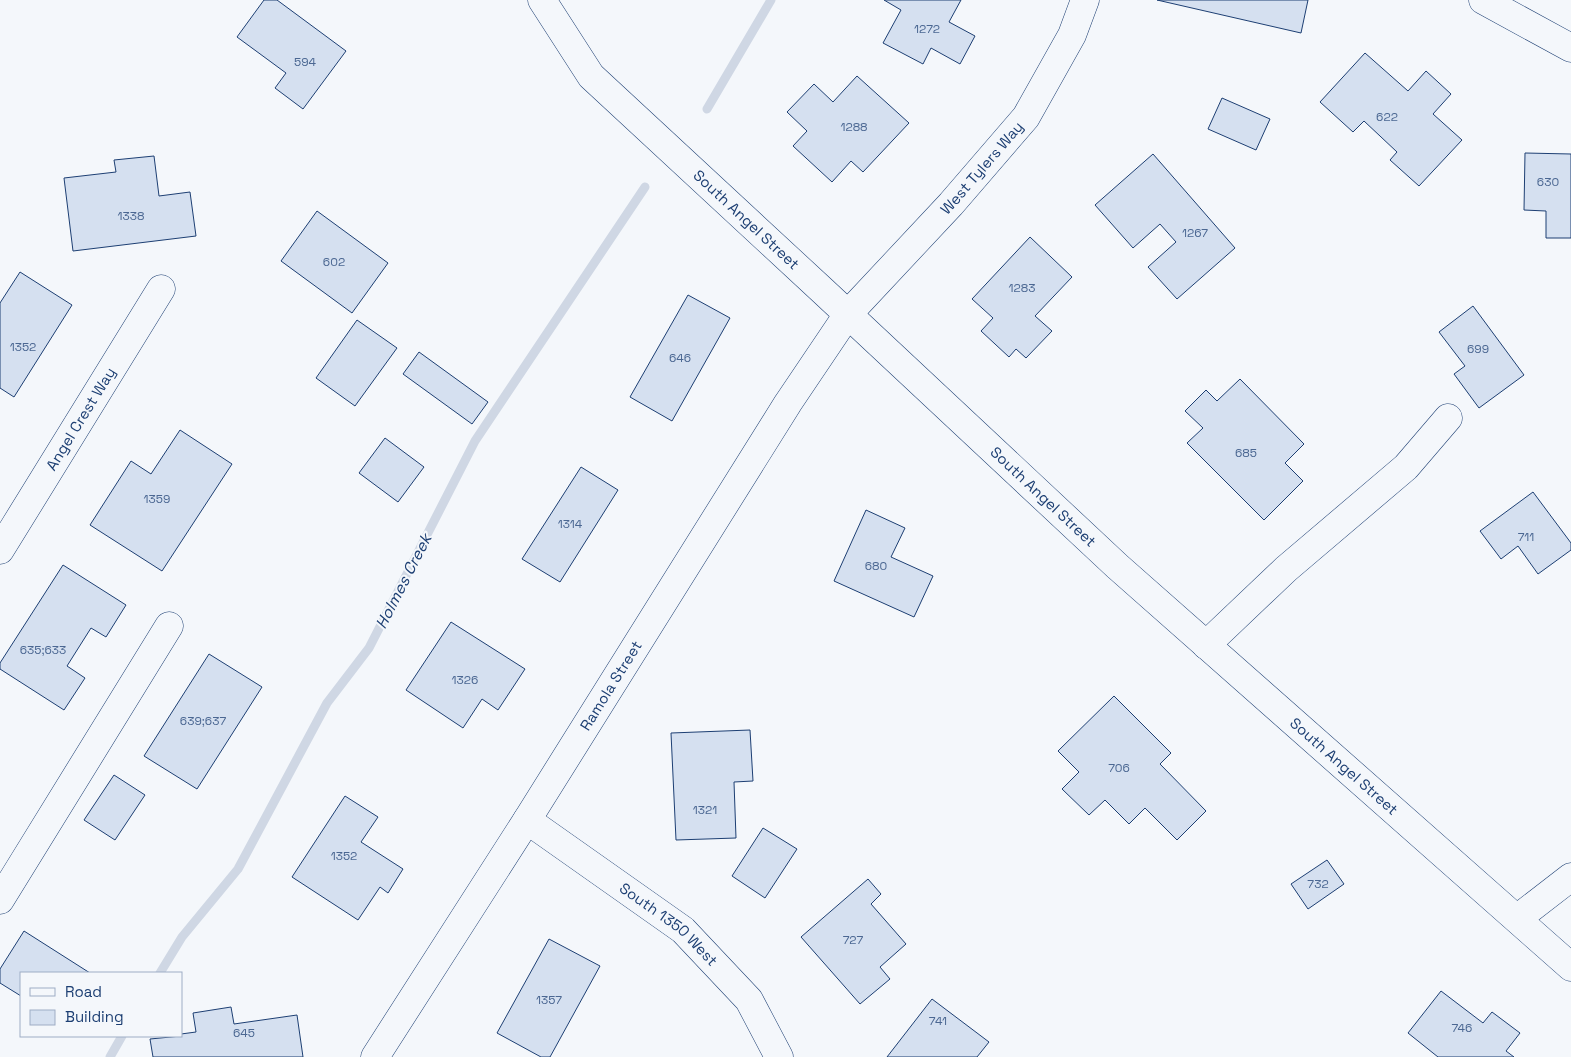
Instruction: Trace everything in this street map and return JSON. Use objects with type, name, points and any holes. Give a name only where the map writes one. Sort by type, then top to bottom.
[{"type":"street","name":"South Angel Street","points":[[542,0],[591,76],[1117,566],[1518,918],[1571,967]]},
{"type":"street","name":"West Tylers Way","points":[[848,314],[952,204],[1026,117],[1072,35],[1086,0]]},
{"type":"street","points":[[1483,0],[1571,48]]},
{"type":"street","name":"Angel Crest Way","points":[[0,550],[161,289]]},
{"type":"street","name":"Ramola Street","points":[[375,1057],[527,820],[788,404],[848,314]]},
{"type":"street","points":[[1206,645],[1286,569],[1406,467],[1448,418]]},
{"type":"street","points":[[0,900],[169,626]]},
{"type":"street","name":"South 1350 West","points":[[527,820],[683,930],[749,1000],[779,1057]]},
{"type":"street","points":[[1518,918],[1571,877]]},
{"type":"building","points":[[264,0],[277,0],[346,51],[303,109],[275,88],[286,73],[237,37]]},
{"type":"building","points":[[884,0],[961,0],[949,22],[975,36],[960,64],[931,48],[923,64],[883,43],[901,10]]},
{"type":"building","points":[[1157,0],[1308,0],[1301,33]]},
{"type":"building","points":[[1365,53],[1408,91],[1426,71],[1451,94],[1433,114],[1462,140],[1419,186],[1390,160],[1397,152],[1364,121],[1353,132],[1320,102]]},
{"type":"building","points":[[857,76],[909,123],[863,172],[851,161],[832,182],[793,146],[807,131],[787,112],[814,84],[833,102]]},
{"type":"building","points":[[1222,98],[1270,119],[1256,150],[1208,129]]},
{"type":"building","points":[[1525,153],[1571,154],[1571,238],[1546,238],[1546,211],[1524,210]]},
{"type":"building","points":[[1153,154],[1235,248],[1177,299],[1148,267],[1176,242],[1160,224],[1133,248],[1095,205]]},
{"type":"building","points":[[154,156],[159,196],[190,192],[196,236],[73,251],[64,178],[116,172],[114,160]]},
{"type":"building","points":[[317,211],[388,263],[352,313],[281,261]]},
{"type":"building","points":[[1030,237],[1072,277],[1035,316],[1052,331],[1026,358],[1016,349],[1009,357],[981,331],[993,318],[972,299]]},
{"type":"building","points":[[20,272],[72,305],[14,397],[0,388],[0,303]]},
{"type":"building","points":[[688,295],[730,318],[672,421],[630,397]]},
{"type":"building","points":[[1473,306],[1524,375],[1479,408],[1454,374],[1465,366],[1439,332]]},
{"type":"building","points":[[357,320],[397,348],[355,406],[316,378]]},
{"type":"building","points":[[419,352],[488,402],[472,424],[403,374]]},
{"type":"building","points":[[1240,379],[1304,444],[1285,463],[1303,481],[1264,520],[1187,443],[1203,428],[1185,411],[1206,390],[1217,401]]},
{"type":"building","points":[[180,430],[232,464],[162,571],[90,525],[131,461],[151,474]]},
{"type":"building","points":[[385,438],[424,467],[398,502],[359,473]]},
{"type":"building","points":[[581,467],[618,490],[560,582],[522,559]]},
{"type":"building","points":[[1533,492],[1571,543],[1571,550],[1538,574],[1518,546],[1501,559],[1480,531]]},
{"type":"building","points":[[866,510],[905,528],[891,557],[933,576],[914,617],[834,581]]},
{"type":"building","points":[[63,565],[126,605],[106,637],[91,628],[67,666],[85,678],[64,710],[0,669],[0,663]]},
{"type":"building","points":[[451,622],[525,669],[498,710],[482,699],[463,728],[406,690]]},
{"type":"building","points":[[209,654],[262,687],[197,789],[144,756]]},
{"type":"building","points":[[1114,696],[1171,753],[1160,764],[1206,811],[1177,840],[1145,808],[1129,824],[1105,800],[1089,815],[1062,789],[1079,772],[1058,751]]},
{"type":"building","points":[[750,730],[753,781],[734,782],[736,838],[676,840],[671,733]]},
{"type":"building","points":[[114,775],[145,795],[115,840],[84,820]]},
{"type":"building","points":[[345,796],[378,817],[361,842],[403,869],[388,893],[380,887],[358,920],[292,877]]},
{"type":"building","points":[[763,828],[797,849],[765,898],[732,876]]},
{"type":"building","points":[[1327,860],[1344,884],[1308,909],[1291,884]]},
{"type":"building","points":[[868,879],[881,894],[871,904],[906,944],[880,967],[890,979],[860,1004],[801,937]]},
{"type":"building","points":[[24,931],[88,972],[20,972],[20,995],[0,983],[0,969]]},
{"type":"building","points":[[549,939],[600,966],[550,1057],[541,1057],[497,1033]]},
{"type":"building","points":[[1441,991],[1483,1023],[1492,1012],[1520,1033],[1506,1051],[1514,1057],[1438,1057],[1408,1033]]},
{"type":"building","points":[[932,999],[989,1042],[977,1057],[887,1057]]},
{"type":"building","points":[[231,1007],[234,1024],[297,1015],[303,1057],[153,1057],[150,1039],[182,1037],[182,1034],[196,1032],[193,1013]]},
{"type":"waterway","name":"Holmes Creek","points":[[707,109],[771,0]]},
{"type":"waterway","name":"Holmes Creek","points":[[161,972],[182,937],[238,869],[327,703],[369,648],[475,441],[645,187]]},
{"type":"waterway","name":"Holmes Creek","points":[[110,1057],[121,1037]]}]
